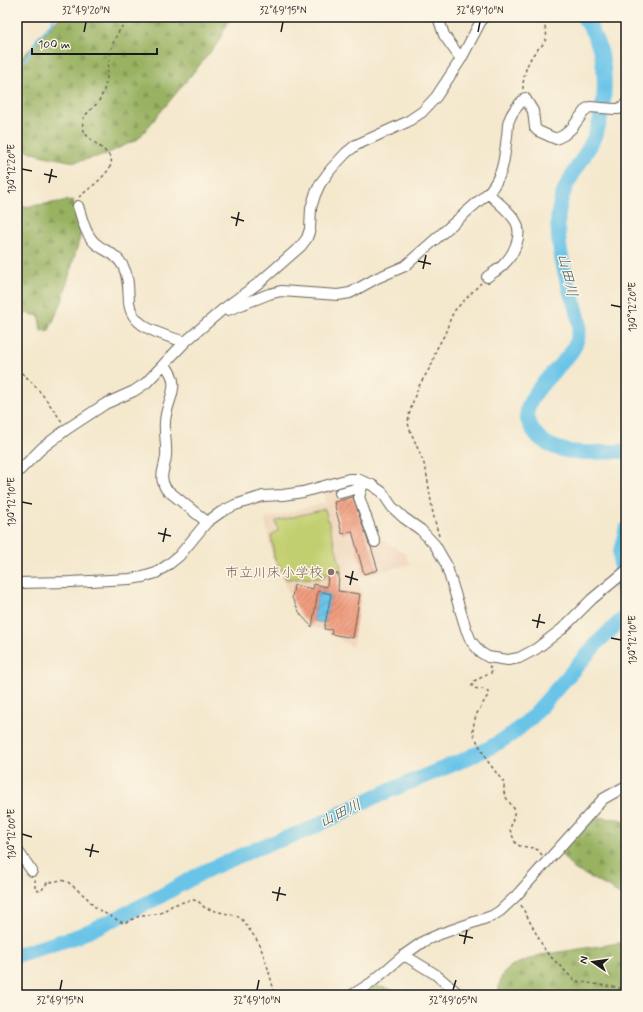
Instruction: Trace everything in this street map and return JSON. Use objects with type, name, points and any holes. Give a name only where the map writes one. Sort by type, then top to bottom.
[{"type":"street","points":[[438,17],[444,35],[461,59]]},
{"type":"street","points":[[17,473],[42,448],[67,429],[105,404],[134,391],[146,383],[185,342],[222,310],[260,282],[301,246],[310,229],[311,208],[314,195],[331,169],[346,152],[356,145],[408,122],[422,112],[436,98],[461,59],[483,17]]},
{"type":"street","points":[[222,310],[226,311],[268,294],[281,291],[338,294],[350,293],[377,278],[405,266],[494,186],[499,177],[503,161],[509,118],[515,108],[525,98],[533,111],[535,128],[538,132],[556,139],[564,135],[572,128],[586,109],[590,107],[619,109],[626,104]]},
{"type":"street","points":[[487,277],[504,265],[511,255],[519,233],[516,223],[510,214],[488,193]]},
{"type":"street","points":[[78,206],[90,238],[95,243],[112,253],[123,266],[128,283],[129,304],[136,318],[148,329],[185,342]]},
{"type":"street","points":[[164,364],[170,370],[173,386],[172,396],[165,420],[166,452],[162,479],[163,484],[166,489],[207,522]]},
{"type":"street","points":[[17,583],[70,582],[143,577],[156,573],[169,564],[179,556],[207,522],[221,512],[235,505],[263,496],[303,492],[349,479],[357,479],[363,484]]},
{"type":"street","points":[[363,484],[359,497],[375,542]]},
{"type":"street","points":[[340,493],[363,484],[372,484],[382,492],[392,507],[421,530],[435,545],[446,564],[466,629],[471,640],[480,652],[488,657],[508,660],[519,658],[536,649],[562,629],[592,598],[626,571]]},
{"type":"street","points":[[352,995],[371,983],[404,955],[424,941],[492,916],[500,911],[516,896],[603,799],[626,786]]},
{"type":"street","points":[[17,850],[32,871]]},
{"type":"street","points":[[404,955],[435,974],[460,995]]},
{"type":"path","points":[[78,206],[77,199],[106,174],[111,166],[111,159],[104,150],[86,136],[83,127],[84,117],[101,99],[105,88],[112,46],[120,28],[129,17]]},
{"type":"path","points":[[525,98],[523,85],[529,60],[546,39],[546,32],[541,17]]},
{"type":"path","points":[[435,545],[440,534],[433,514],[426,470],[408,423],[409,415],[414,398],[432,364],[436,350],[445,334],[451,317],[455,310],[487,277]]},
{"type":"path","points":[[17,370],[26,377],[46,398],[67,429]]},
{"type":"path","points":[[488,657],[487,663],[492,670],[491,673],[474,681],[472,686],[488,692],[488,695],[476,715],[473,730],[484,756],[504,783],[504,793],[515,810],[510,830],[516,844],[538,850],[546,862]]},
{"type":"path","points":[[32,871],[35,879],[34,887],[37,890],[41,891],[47,882],[64,880],[86,897],[99,910],[125,923],[143,915],[159,914],[173,905],[194,900],[198,901],[206,908],[241,918],[259,944],[267,965],[273,987],[273,995]]},
{"type":"path","points":[[516,896],[546,952],[575,981],[626,989]]},
{"type":"shaded area","name":"市立川床小学校","points":[[356,482],[361,500],[375,534],[405,554],[410,564],[356,579],[362,592],[352,647],[324,630],[311,627],[300,616],[272,557],[265,519],[325,503],[322,490]]},
{"type":"green space","points":[[60,17],[231,17],[217,44],[138,139],[104,155],[75,162],[44,156],[25,150],[17,151],[17,63]]},
{"type":"green space","points":[[73,200],[81,233],[62,301],[49,330],[41,331],[39,316],[26,313],[17,327],[17,208]]},
{"type":"green space","points":[[325,509],[342,571],[326,572],[325,578],[286,579],[274,557],[271,535],[278,531],[276,521]]},
{"type":"green space","points":[[590,817],[626,821],[626,900],[612,889],[574,869],[561,854],[564,838]]},
{"type":"green space","points":[[626,942],[626,995],[499,995],[499,985],[502,975],[511,966],[540,955]]},
{"type":"green space","points":[[374,986],[402,991],[406,995],[345,995]]},
{"type":"water","points":[[318,591],[331,594],[325,623],[313,621]]},
{"type":"building","points":[[353,497],[378,570],[364,574],[352,531],[342,534],[334,502]]},
{"type":"building","points":[[328,573],[339,574],[338,591],[360,594],[353,638],[331,634],[332,630],[324,629],[331,594],[318,591],[312,627],[301,615],[292,598],[294,585],[313,589],[314,584],[327,587]]},
{"type":"waterway","points":[[17,66],[28,56],[37,39],[47,29],[55,17]]},
{"type":"waterway","name":"山田川","points":[[583,17],[590,27],[601,54],[604,67],[604,100],[597,131],[588,150],[566,186],[562,196],[558,219],[558,236],[561,254],[580,326],[572,351],[533,397],[529,406],[527,417],[535,433],[543,441],[554,447],[590,453],[626,451]]},
{"type":"waterway","name":"山田川","points":[[626,530],[620,554],[621,579],[626,598]]},
{"type":"waterway","name":"山田川","points":[[17,955],[78,936],[157,898],[203,872],[255,849],[308,830],[374,797],[491,747],[511,735],[532,717],[599,641],[626,616]]},
{"type":"place","name":"市立川床小学校","points":[[331,572]]}]
